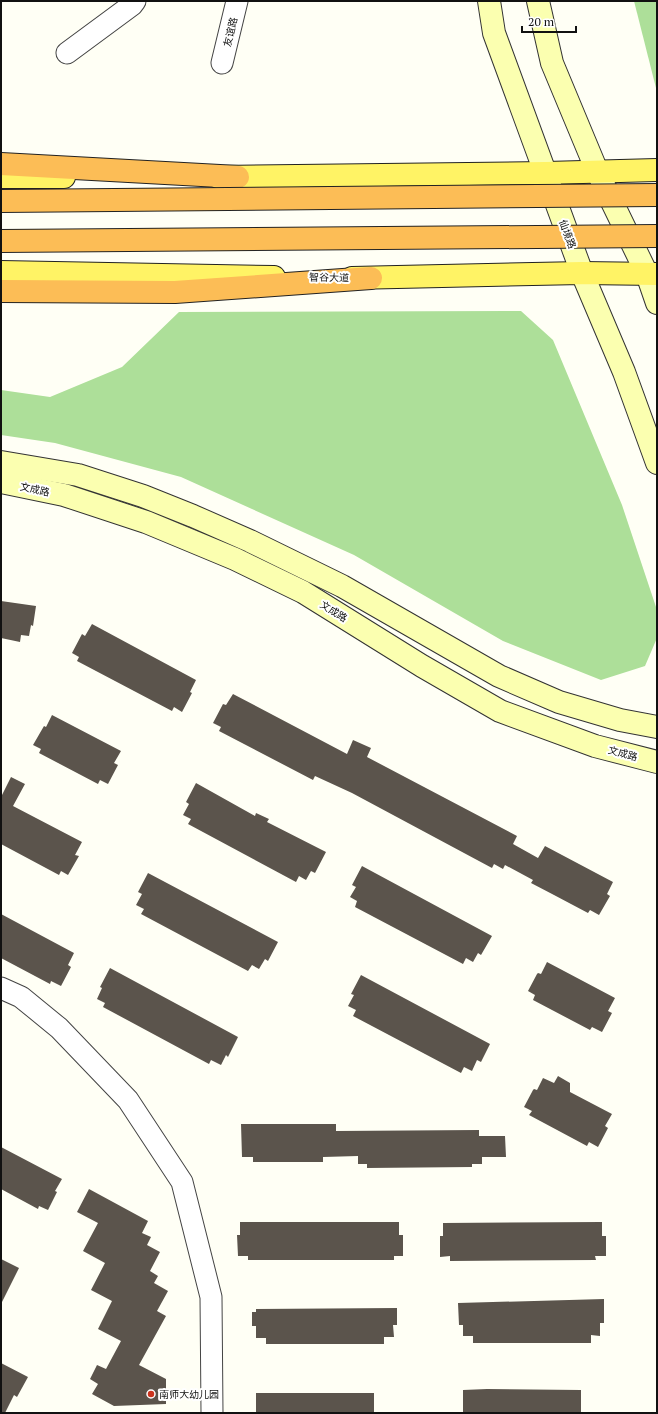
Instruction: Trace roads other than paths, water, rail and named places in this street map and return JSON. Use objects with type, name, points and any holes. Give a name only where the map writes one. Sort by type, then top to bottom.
[{"type":"highway","points":[[1,164],[238,177]]},
{"type":"highway","points":[[1,201],[657,195]]},
{"type":"highway","points":[[1,241],[657,236]]},
{"type":"highway","points":[[1,291],[176,292],[371,278]]},
{"type":"main road","points":[[1,177],[238,177],[657,170]]},
{"type":"main road","name":"智谷大道","points":[[1,272],[371,278],[582,272],[652,274]]},
{"type":"street","points":[[67,54],[132,5],[135,1]]},
{"type":"street","name":"友谊路","points":[[222,63],[237,1]]},
{"type":"street","name":"仙境路","points":[[489,1],[494,33],[582,272],[624,372],[657,464]]},
{"type":"street","points":[[538,1],[552,63],[597,171],[652,274],[657,303]]},
{"type":"street","name":"文成路","points":[[1,462],[78,475],[143,496],[193,516],[250,541],[342,586],[499,676],[559,702],[620,720],[657,727]]},
{"type":"street","name":"文成路","points":[[1,482],[64,495],[138,520],[235,559],[303,592],[422,666],[500,711],[595,746],[657,762]]},
{"type":"street","points":[[1,988],[21,997],[59,1028],[128,1100],[182,1182],[211,1297],[212,1413]]},
{"type":"place","name":"南师大幼儿园","points":[[151,1394]]}]
